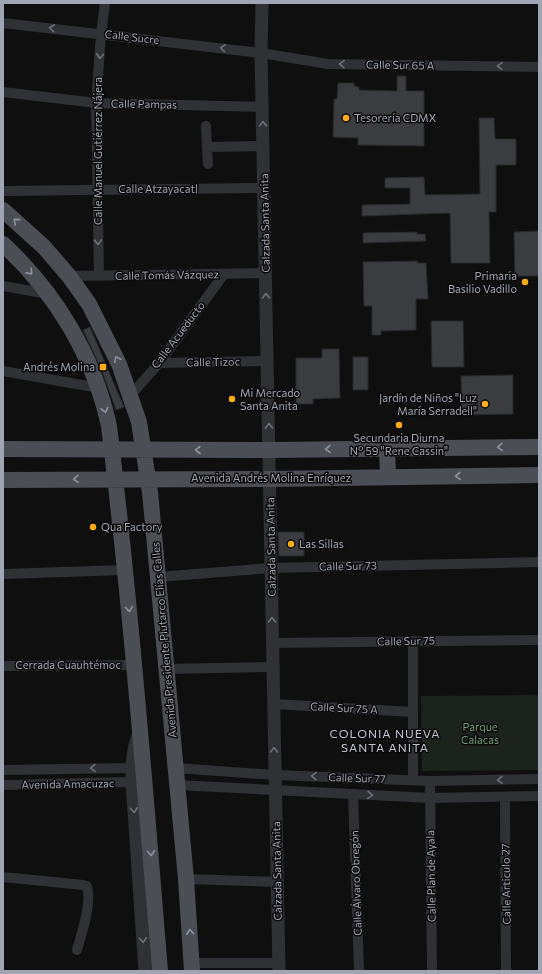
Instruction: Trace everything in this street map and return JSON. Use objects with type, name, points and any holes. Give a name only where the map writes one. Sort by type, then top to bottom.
[{"type":"main road","name":"Avenida Presidente Plutarco Elías Calles","points":[[3,210],[44,247],[69,276],[92,310],[119,364],[139,422],[148,478],[158,577],[186,879],[192,967]]},
{"type":"main road","points":[[3,244],[20,260],[48,294],[70,327],[81,347],[99,388],[107,419],[112,450],[141,731],[160,971]]},
{"type":"main road","points":[[3,449],[269,450],[539,447]]},
{"type":"main road","points":[[387,449],[388,477]]},
{"type":"main road","name":"Avenida Andrés Molina Enríquez","points":[[3,480],[539,475]]},
{"type":"street","name":"Calle Manuel Gutiérrez Nájera","points":[[99,276],[96,103],[101,34],[105,3]]},
{"type":"street","name":"Calzada Santa Anita","points":[[262,3],[261,53],[279,967]]},
{"type":"street","name":"Calle Sucre","points":[[3,23],[261,53]]},
{"type":"street","name":"Calle Sur 65 A","points":[[261,53],[328,64],[539,66]]},
{"type":"street","name":"Calle Pampas","points":[[3,92],[96,103],[262,107]]},
{"type":"street","points":[[206,126],[208,164]]},
{"type":"street","points":[[207,147],[263,146]]},
{"type":"street","name":"Calle Atzayacatl","points":[[3,191],[264,188]]},
{"type":"street","name":"Calle Tomás Vázquez","points":[[69,276],[266,273]]},
{"type":"street","name":"Calle Acueducto","points":[[130,396],[159,363],[224,274]]},
{"type":"street","points":[[3,286],[48,294]]},
{"type":"street","name":"Calle Tizoc","points":[[159,363],[267,361]]},
{"type":"street","points":[[3,371],[99,388]]},
{"type":"street","name":"Calle Sur 73","points":[[158,577],[272,568],[539,562]]},
{"type":"street","points":[[3,574],[125,570]]},
{"type":"street","name":"Calle Sur 75","points":[[273,643],[539,640]]},
{"type":"street","points":[[413,641],[413,780]]},
{"type":"street","name":"Cerrada Cuauhtémoc","points":[[3,666],[134,665]]},
{"type":"street","points":[[166,669],[273,667]]},
{"type":"street","name":"Calle Sur 75 A","points":[[274,704],[413,712]]},
{"type":"street","points":[[141,731],[135,744],[132,782],[145,971]]},
{"type":"street","name":"Avenida Amacuzac","points":[[3,770],[132,768]]},
{"type":"street","name":"Calle Sur 77","points":[[176,768],[275,775],[430,781],[539,779]]},
{"type":"street","name":"Calle Plan de Ayala","points":[[430,781],[432,971]]},
{"type":"street","name":"Avenida Amacuzac","points":[[3,785],[132,782]]},
{"type":"street","name":"Calle Sur 77","points":[[177,785],[430,798],[539,796]]},
{"type":"street","name":"Calle Álvaro Obregón","points":[[353,794],[359,971]]},
{"type":"street","name":"Calle Articulo 27","points":[[505,797],[506,971]]},
{"type":"street","points":[[3,878],[83,884],[87,886],[89,891],[86,916],[77,950]]},
{"type":"street","points":[[186,879],[277,882]]},
{"type":"street","points":[[192,967],[279,967]]},
{"type":"green space","name":"Parque Calacas","points":[[539,695],[539,770],[422,771],[421,696]]},
{"type":"building","points":[[397,76],[406,76],[406,91],[424,91],[424,146],[358,145],[358,138],[333,137],[334,99],[337,99],[338,83],[354,83],[354,86],[359,87],[359,90],[397,91]]},
{"type":"building","points":[[479,118],[494,118],[495,139],[516,139],[516,165],[496,165],[496,212],[489,212],[490,263],[451,263],[450,213],[362,216],[362,205],[410,204],[410,188],[385,188],[385,178],[424,177],[425,195],[480,194]]},
{"type":"building","points":[[539,231],[539,276],[515,276],[514,232]]},
{"type":"building","points":[[417,232],[417,234],[425,234],[426,241],[363,243],[363,233]]},
{"type":"building","points":[[417,261],[418,263],[426,263],[428,299],[416,299],[416,330],[381,331],[381,335],[372,335],[372,306],[364,306],[363,262]]},
{"type":"building","points":[[431,321],[463,321],[464,367],[432,367]]},
{"type":"building","points":[[90,327],[124,407],[116,410],[102,371],[83,330]]},
{"type":"building","points":[[322,349],[339,349],[340,398],[313,399],[313,404],[296,404],[296,358],[322,358]]},
{"type":"building","points":[[353,357],[368,357],[368,390],[353,390]]},
{"type":"building","points":[[513,375],[513,414],[462,415],[461,376]]},
{"type":"building","name":"Las Sillas","points":[[278,532],[304,532],[304,556],[279,556]]},
{"type":"place","name":"Tesorería CDMX","points":[[346,118]]},
{"type":"place","name":"Primaria Basilio Vadillo","points":[[525,282]]},
{"type":"place","name":"Andrés Molina","points":[[103,367]]},
{"type":"place","name":"Mi Mercado Santa Anita","points":[[232,399]]},
{"type":"place","name":"Jardín de Niños \"Luz María Serradell\"","points":[[485,404]]},
{"type":"place","name":"Secundaria Diurna N° 59 \"Rene Cassin\"","points":[[399,425]]},
{"type":"place","name":"Qua Factory","points":[[93,527]]},
{"type":"place","name":"Las Sillas","points":[[291,544]]},
{"type":"district","name":"COLONIA NUEVA SANTA ANITA","points":[[385,741]]}]
